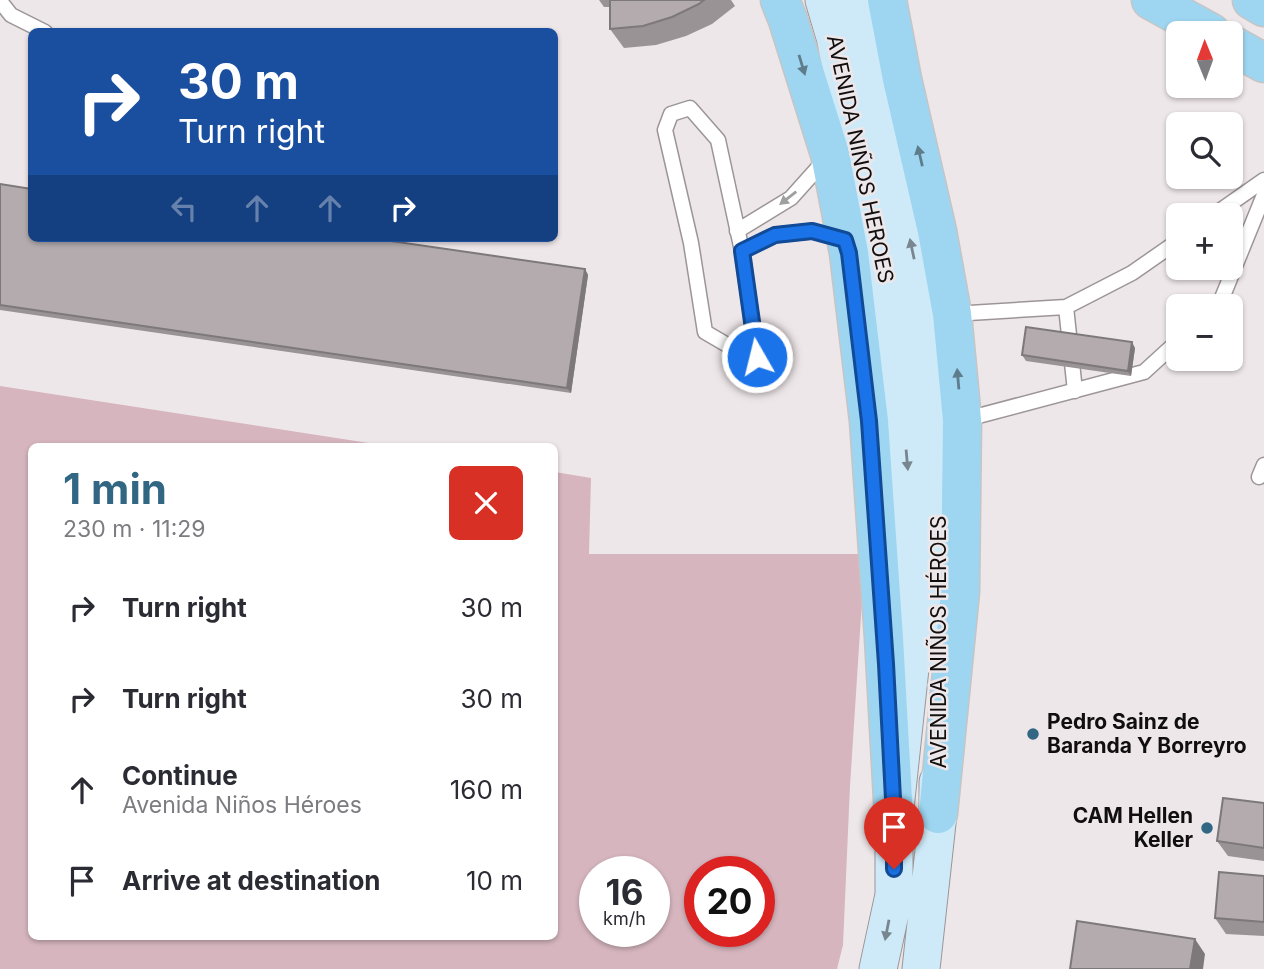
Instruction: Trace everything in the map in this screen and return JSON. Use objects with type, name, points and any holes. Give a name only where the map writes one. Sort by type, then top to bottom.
[{"type":"main road","points":[[780,0],[830,155],[849,253],[869,421],[894,818]]},
{"type":"main road","name":"AVENIDA NIÑOS HEROES","points":[[824,0],[924,316]]},
{"type":"main road","name":"AVENIDA NIÑOS HEROES","points":[[854,0],[924,316]]},
{"type":"main road","points":[[887,0],[937,231],[924,316],[962,421],[960,592],[938,814]]},
{"type":"main road","points":[[1151,0],[1189,21]]},
{"type":"main road","points":[[1252,0],[1264,7]]},
{"type":"main road","points":[[1243,51],[1264,63]]},
{"type":"main road","name":"AVENIDA NIÑOS HÉROES","points":[[921,969],[938,814],[941,509],[924,316]]},
{"type":"main road","name":"AVENIDA NIÑOS HÉROES","points":[[878,969],[894,895],[894,818],[914,631],[912,517],[924,316]]},
{"type":"lane","points":[[0,1],[12,15],[37,28]]},
{"type":"lane","points":[[690,108],[718,140],[737,232],[757,357],[741,353],[705,332],[691,243],[665,130],[671,114],[690,108]]},
{"type":"lane","points":[[737,232],[791,198],[830,155]]},
{"type":"lane","points":[[1231,203],[1264,180]]},
{"type":"lane","points":[[1224,294],[1264,195]]},
{"type":"lane","points":[[742,251],[775,235],[812,231],[845,240]]},
{"type":"lane","points":[[924,316],[1066,307],[1132,273],[1166,249]]},
{"type":"lane","points":[[1066,307],[1075,391]]},
{"type":"lane","points":[[962,421],[1144,372],[1166,352]]},
{"type":"shaded area","points":[[0,386],[369,443],[28,443],[28,940],[558,940],[558,472],[591,478],[589,554],[865,554],[843,945],[837,969],[0,969]]},
{"type":"building","points":[[610,0],[704,0],[672,17],[643,26],[610,29]]},
{"type":"building","points":[[0,184],[28,188],[28,242],[398,242],[585,269],[567,388],[0,305]]},
{"type":"building","points":[[1026,327],[1132,342],[1128,371],[1022,355]]},
{"type":"building","points":[[1223,798],[1264,803],[1264,848],[1217,841]]},
{"type":"building","points":[[1219,872],[1264,876],[1264,922],[1215,918]]},
{"type":"building","points":[[1077,921],[1195,939],[1190,969],[1070,969]]},
{"type":"place","name":"Pedro Sainz de Baranda Y Borreyro","points":[[1033,734]]},
{"type":"place","name":"CAM Hellen Keller","points":[[1207,828]]},
{"type":"route","points":[[757,357],[742,251],[775,235],[812,231],[845,240],[849,253],[869,421],[886,664],[894,869]]}]
